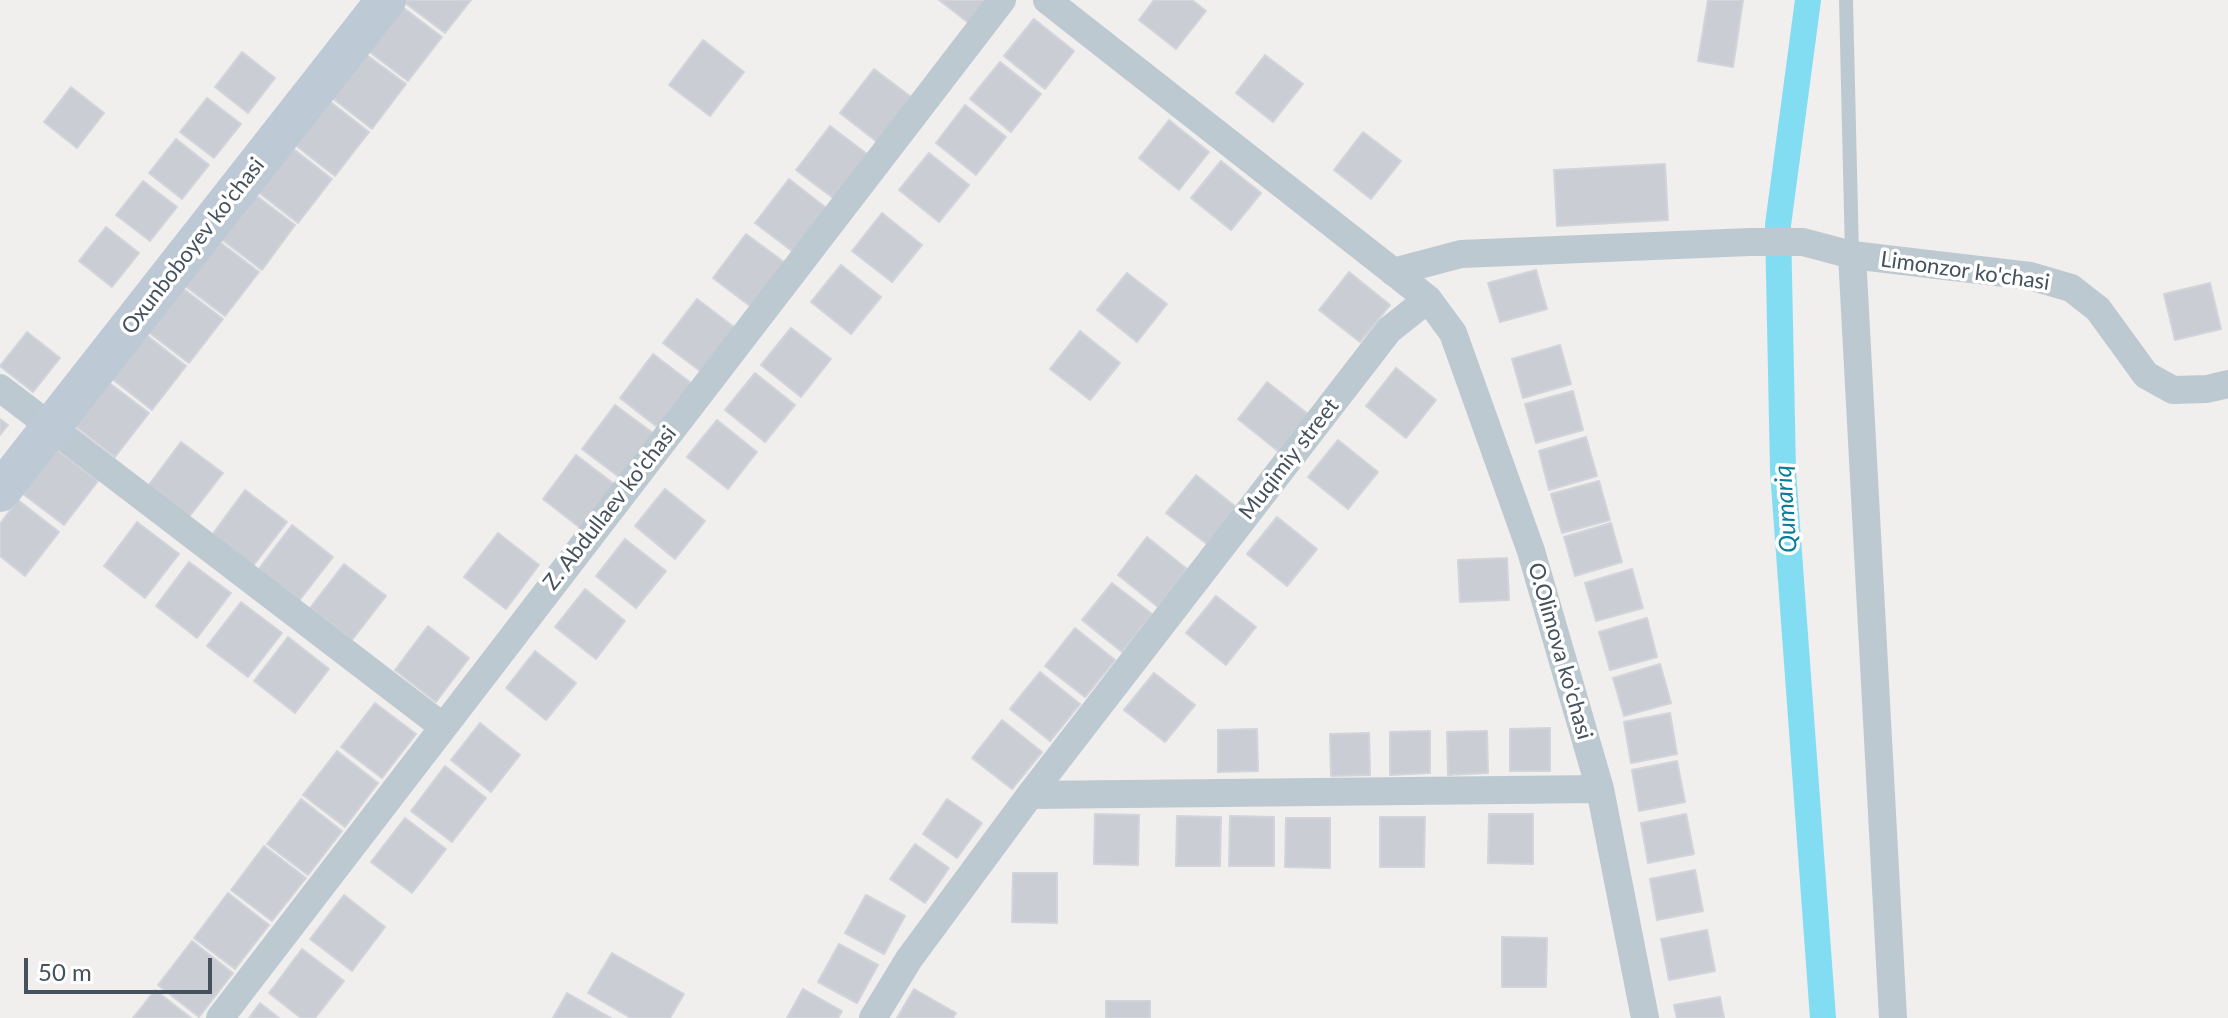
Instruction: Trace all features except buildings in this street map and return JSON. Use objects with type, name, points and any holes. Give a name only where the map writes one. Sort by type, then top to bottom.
[{"type":"main road","name":"Oxunboboyev ko'chasi","points":[[0,492],[386,0]]},
{"type":"street","name":"Z. Abdullaev ko'chasi","points":[[220,1018],[1002,0]]},
{"type":"street","points":[[1047,0],[1428,299]]},
{"type":"street","name":"Limonzor ko'chasi","points":[[1393,272],[1461,254],[1803,242],[1852,255],[2030,276],[2071,288],[2098,309],[2146,375],[2173,390],[2207,389],[2228,384]]},
{"type":"street","points":[[1852,255],[1893,1018]]},
{"type":"street","name":"O.Olimova ko'chasi","points":[[1428,299],[1453,333],[1531,551],[1600,789],[1645,1018]]},
{"type":"street","name":"Muqimiy street","points":[[873,1018],[909,959],[1030,795],[1389,330],[1428,299]]},
{"type":"street","points":[[0,388],[442,726]]},
{"type":"street","points":[[1030,795],[1600,789]]},
{"type":"lane","points":[[1846,0],[1852,255]]},
{"type":"waterway","name":"Qumariq","points":[[1808,0],[1778,225],[1783,471],[1823,1018]]}]
